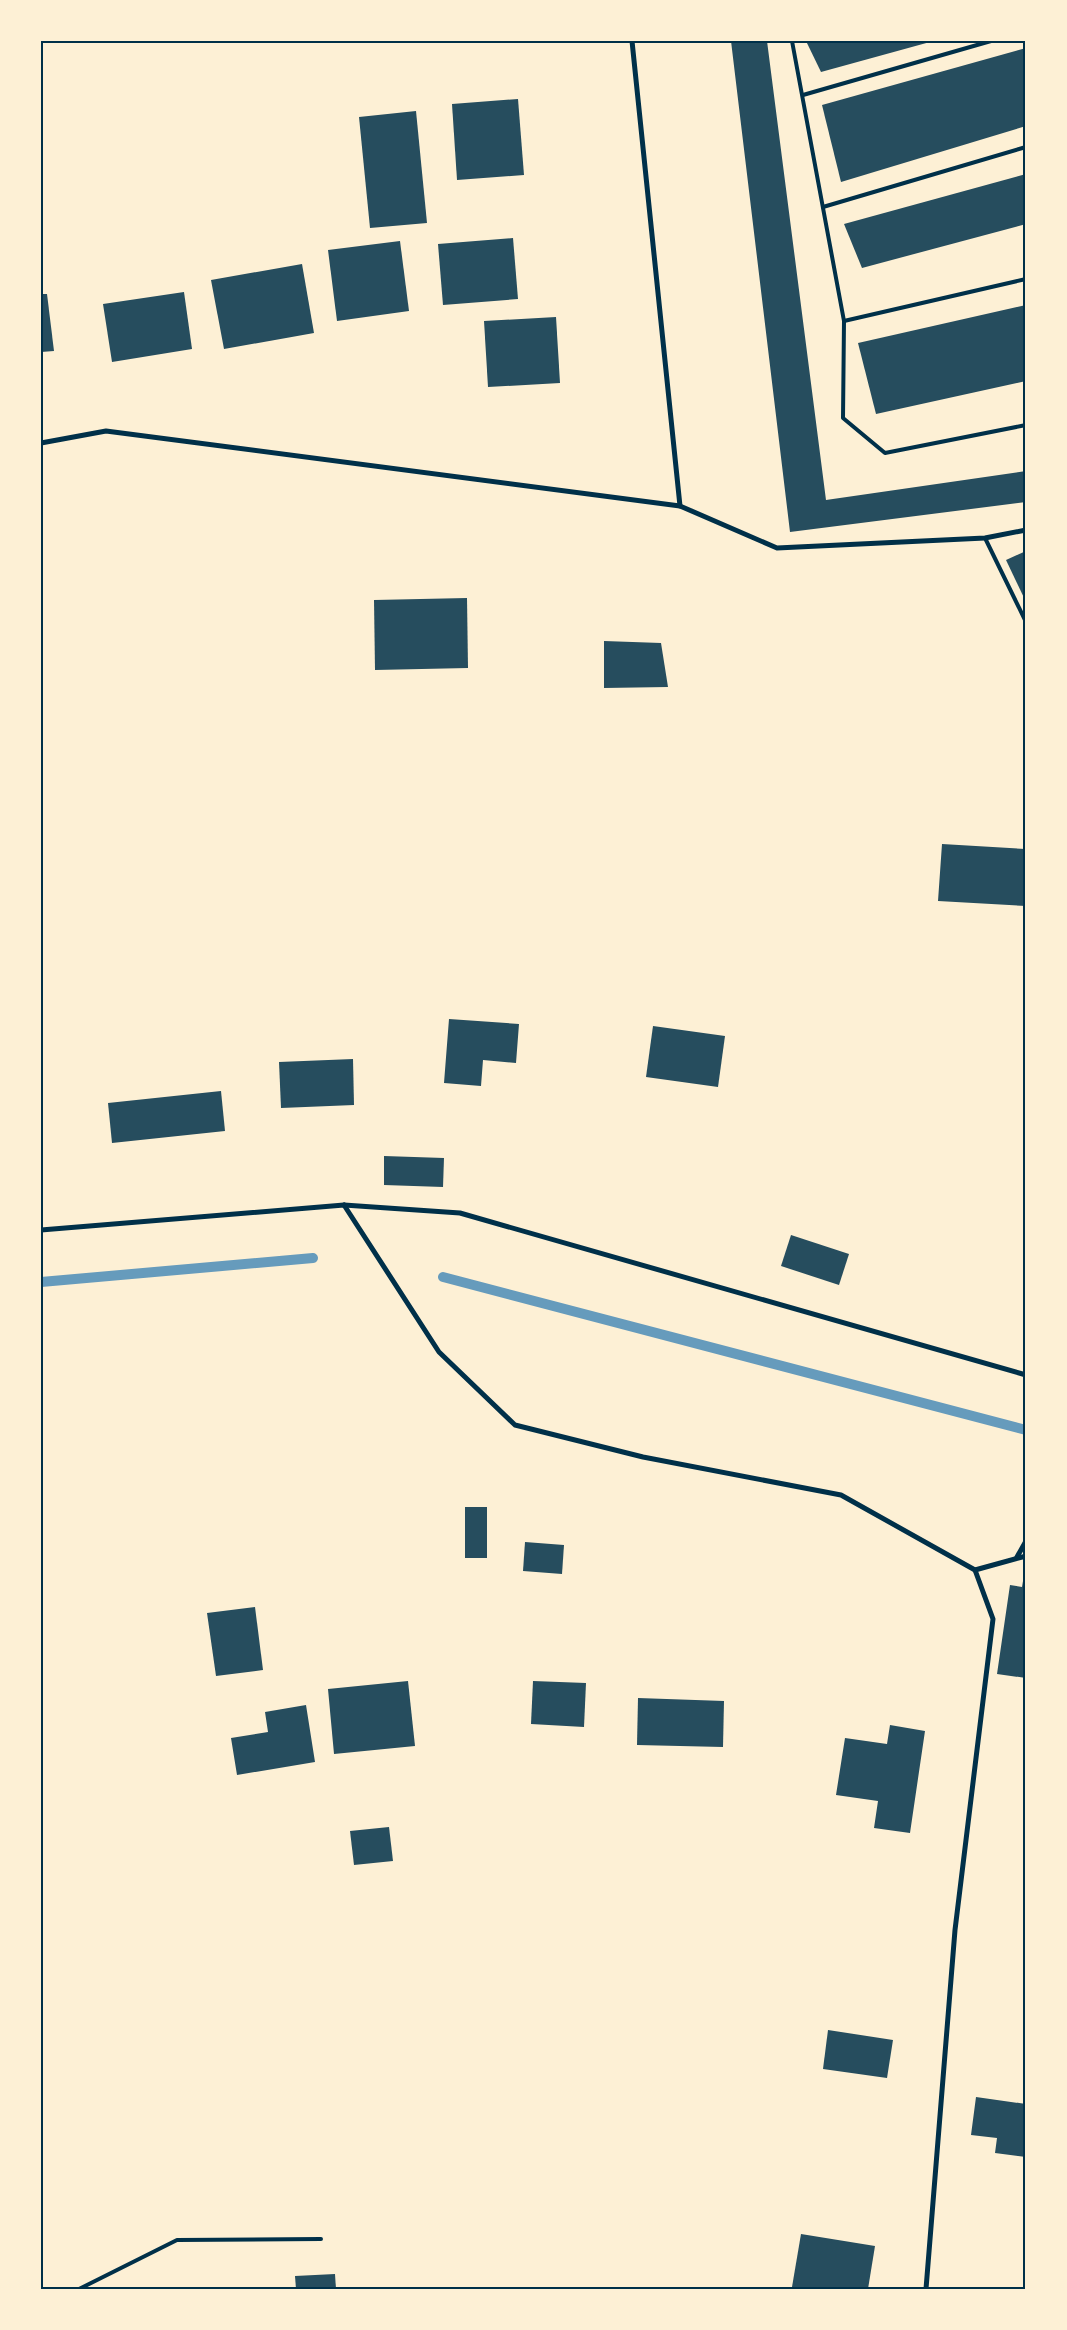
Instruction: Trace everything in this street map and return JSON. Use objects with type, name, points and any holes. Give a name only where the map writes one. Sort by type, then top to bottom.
[{"type":"street","points":[[632,41],[680,506]]},
{"type":"street","points":[[41,443],[106,431],[680,506],[777,548],[985,538],[1026,530]]},
{"type":"street","points":[[344,1205],[439,1352],[515,1425],[643,1457],[841,1495],[975,1570],[993,1620],[956,1930],[926,2289]]},
{"type":"street","points":[[41,1230],[344,1205],[460,1213],[1026,1375]]},
{"type":"street","points":[[1017,1557],[1026,1541]]},
{"type":"street","points":[[975,1570],[1026,1556]]},
{"type":"lane","points":[[792,41],[844,321],[843,418],[885,453],[1026,425]]},
{"type":"lane","points":[[803,96],[991,41]]},
{"type":"lane","points":[[823,207],[1026,147]]},
{"type":"lane","points":[[844,321],[1026,279]]},
{"type":"lane","points":[[985,538],[1026,622]]},
{"type":"lane","points":[[79,2289],[177,2240],[321,2239]]},
{"type":"building","points":[[731,41],[767,41],[826,500],[1026,471],[1026,502],[790,532]]},
{"type":"building","points":[[806,41],[929,41],[930,42],[821,72]]},
{"type":"building","points":[[1026,48],[1026,126],[841,182],[822,105]]},
{"type":"building","points":[[518,99],[524,175],[457,180],[452,104]]},
{"type":"building","points":[[416,111],[427,223],[370,228],[359,117]]},
{"type":"building","points":[[1026,174],[1026,224],[862,268],[844,224]]},
{"type":"building","points":[[513,238],[518,299],[443,305],[438,244]]},
{"type":"building","points":[[400,241],[409,311],[337,321],[328,250]]},
{"type":"building","points":[[302,264],[314,333],[224,349],[211,280]]},
{"type":"building","points":[[184,292],[192,349],[112,362],[103,304]]},
{"type":"building","points":[[41,294],[47,294],[54,351],[41,352]]},
{"type":"building","points":[[1026,305],[1026,381],[876,414],[858,343]]},
{"type":"building","points":[[556,317],[560,383],[488,387],[484,321]]},
{"type":"building","points":[[1026,551],[1026,602],[1006,560]]},
{"type":"building","points":[[467,598],[468,668],[375,670],[374,600]]},
{"type":"building","points":[[604,641],[661,643],[668,687],[604,688]]},
{"type":"building","points":[[942,844],[1025,849],[1023,875],[1026,875],[1026,906],[938,901]]},
{"type":"building","points":[[449,1019],[519,1024],[516,1063],[483,1060],[481,1086],[444,1083]]},
{"type":"building","points":[[653,1026],[725,1036],[718,1087],[646,1077]]},
{"type":"building","points":[[353,1059],[354,1105],[281,1108],[279,1062]]},
{"type":"building","points":[[221,1091],[225,1131],[112,1143],[108,1103]]},
{"type":"building","points":[[384,1156],[444,1158],[443,1187],[384,1185]]},
{"type":"building","points":[[791,1235],[849,1254],[839,1285],[781,1266]]},
{"type":"building","points":[[465,1507],[487,1507],[487,1558],[465,1558]]},
{"type":"building","points":[[525,1542],[564,1545],[562,1574],[523,1571]]},
{"type":"building","points":[[1025,1569],[1026,1678],[997,1674],[1010,1585],[1022,1587]]},
{"type":"building","points":[[255,1607],[263,1670],[216,1676],[207,1613]]},
{"type":"building","points":[[408,1681],[415,1746],[334,1754],[328,1689]]},
{"type":"building","points":[[533,1681],[586,1683],[584,1727],[531,1724]]},
{"type":"building","points":[[638,1698],[724,1701],[723,1747],[637,1745]]},
{"type":"building","points":[[306,1705],[315,1762],[237,1775],[231,1738],[268,1732],[265,1712]]},
{"type":"building","points":[[890,1725],[925,1731],[910,1833],[874,1828],[878,1801],[836,1795],[845,1738],[887,1744]]},
{"type":"building","points":[[389,1827],[393,1861],[354,1865],[350,1831]]},
{"type":"building","points":[[828,2030],[893,2040],[887,2078],[823,2069]]},
{"type":"building","points":[[976,2097],[1026,2104],[1026,2157],[995,2153],[997,2138],[971,2135]]},
{"type":"building","points":[[801,2234],[875,2246],[868,2289],[792,2287]]},
{"type":"building","points":[[335,2274],[336,2289],[296,2289],[295,2276]]},
{"type":"waterway","points":[[41,1282],[313,1258]]},
{"type":"waterway","points":[[443,1277],[1026,1430]]}]
